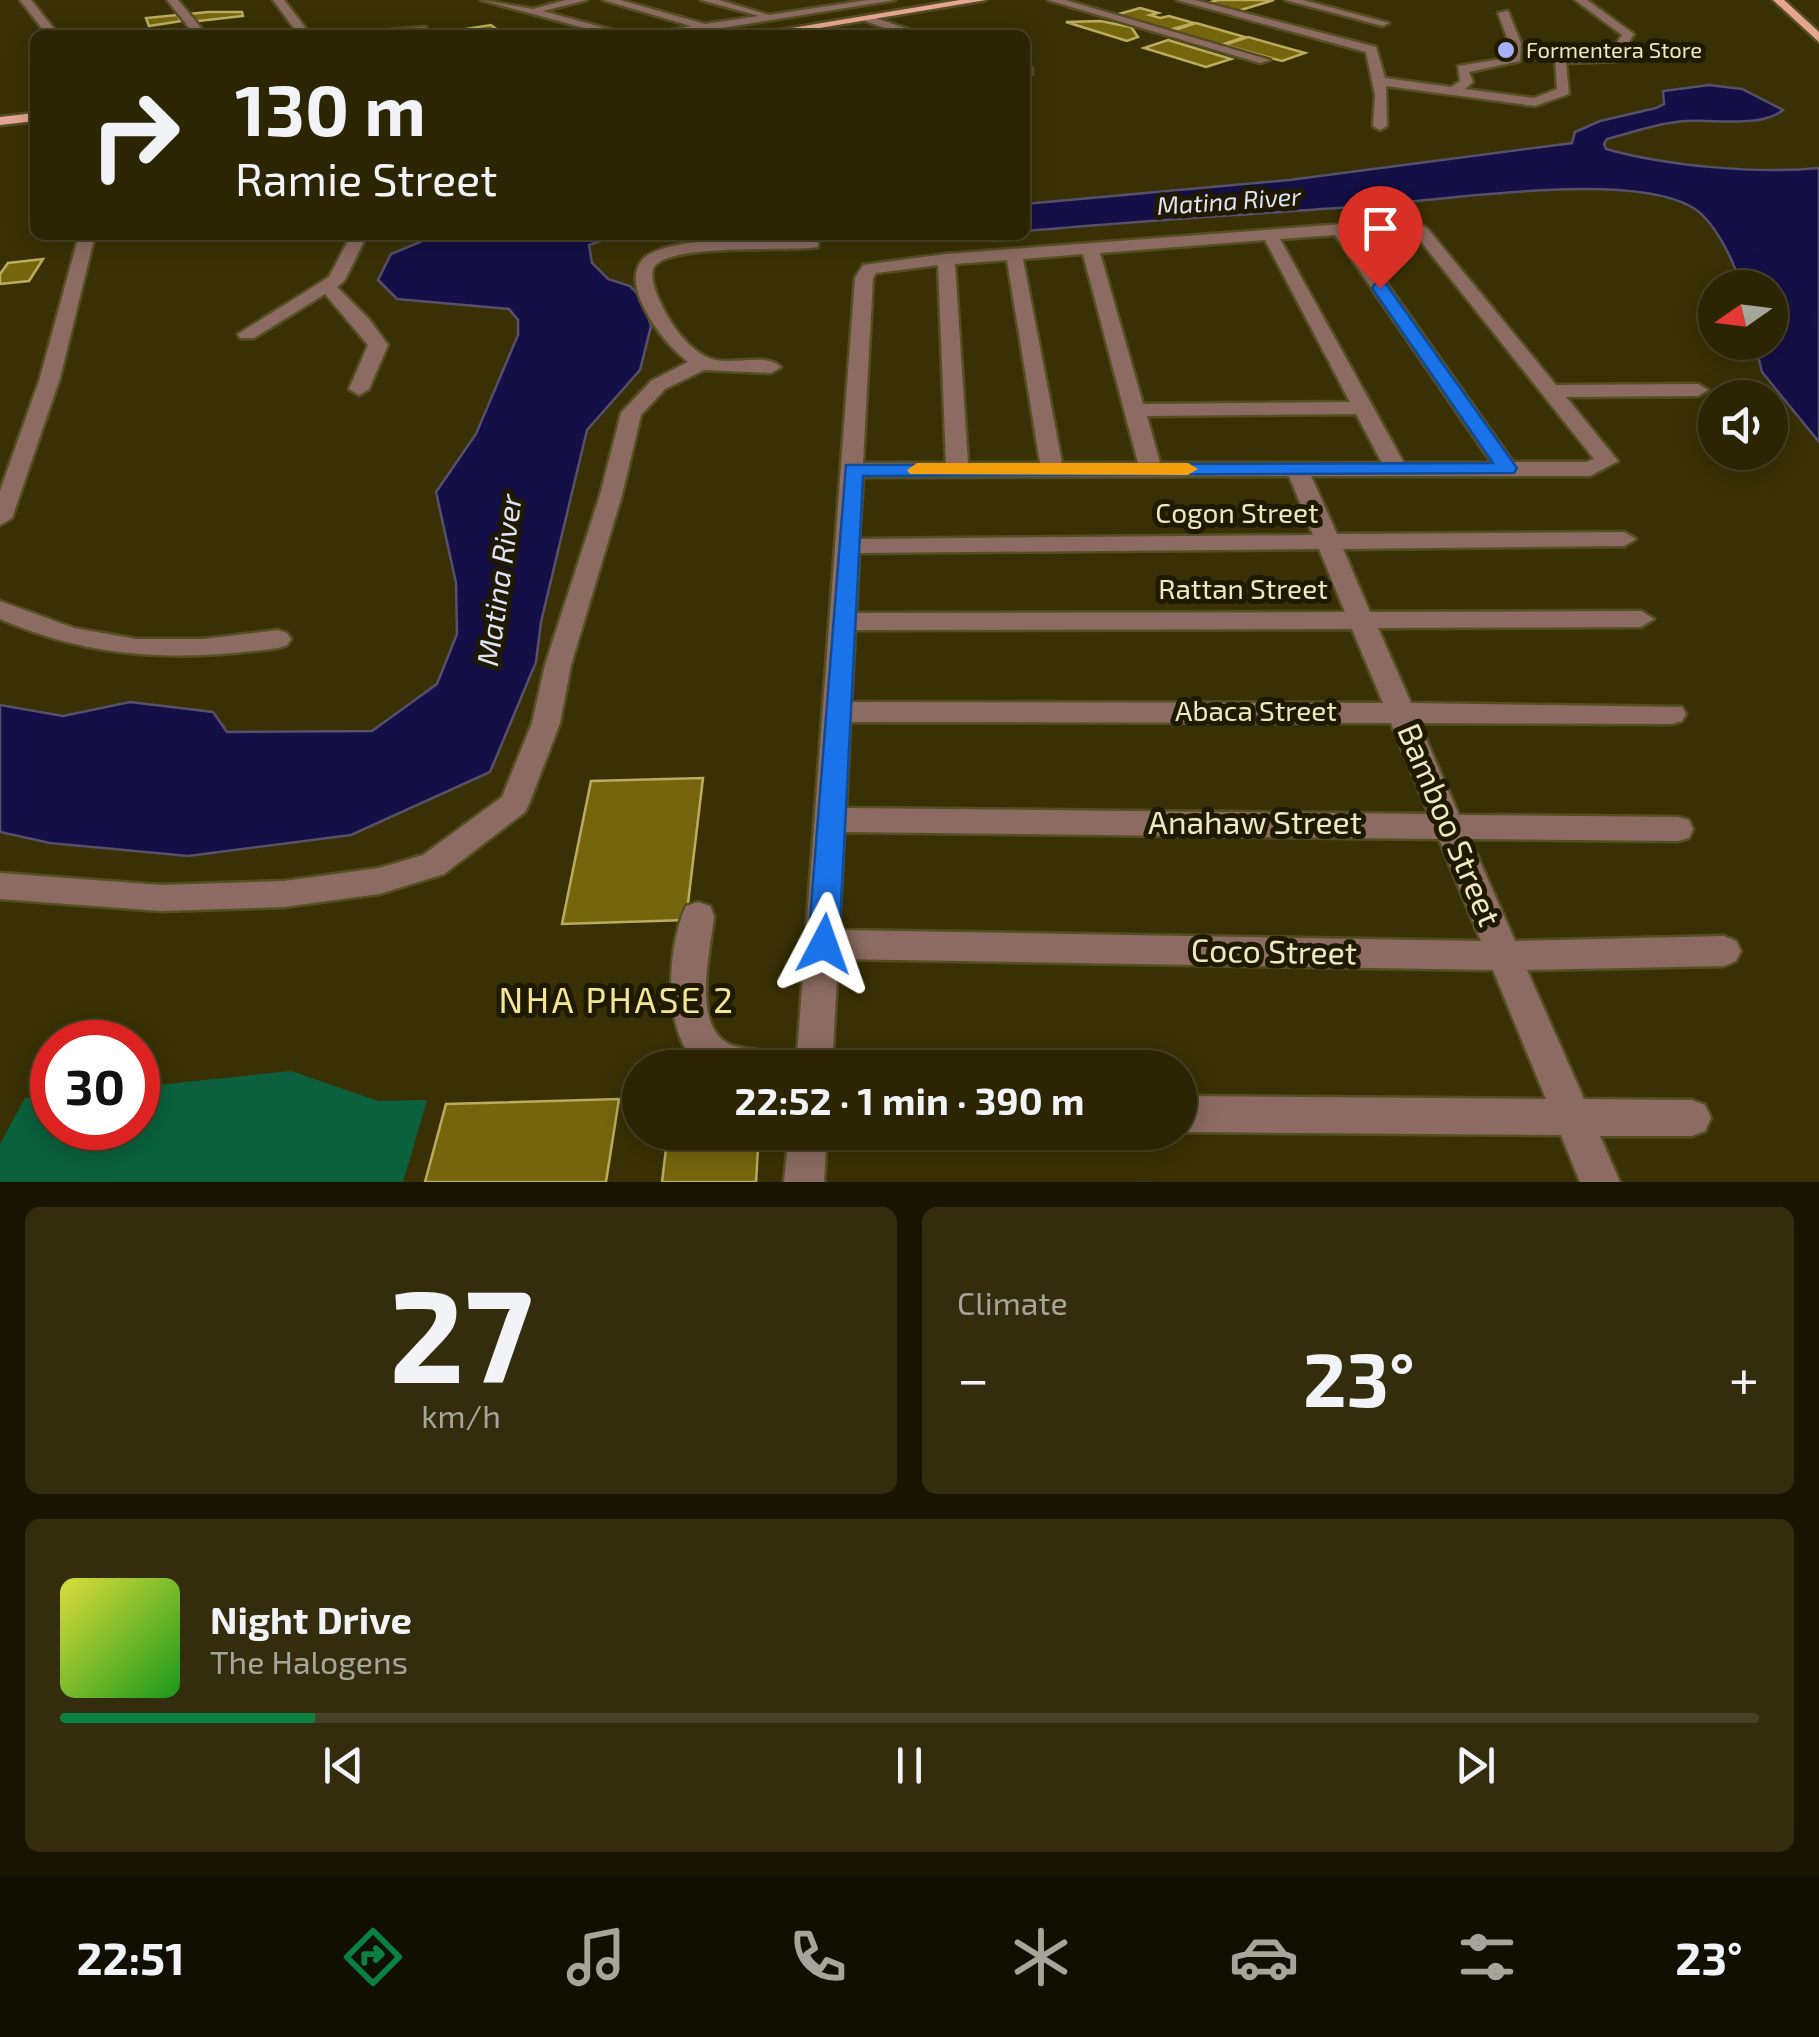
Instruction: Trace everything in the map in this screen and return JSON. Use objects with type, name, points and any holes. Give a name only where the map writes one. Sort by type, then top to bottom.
[{"type":"main road","points":[[791,30],[981,0]]},
{"type":"main road","points":[[1778,0],[1819,38]]},
{"type":"main road","points":[[0,120],[30,117]]},
{"type":"street","points":[[26,0],[50,30]]},
{"type":"street","points":[[172,0],[198,30]]},
{"type":"street","points":[[278,0],[302,30]]},
{"type":"street","points":[[486,0],[604,30]]},
{"type":"street","points":[[530,11],[582,0]]},
{"type":"street","points":[[608,0],[709,27]]},
{"type":"street","points":[[706,0],[777,18]]},
{"type":"street","points":[[808,0],[841,8]]},
{"type":"street","points":[[689,30],[890,0]]},
{"type":"street","points":[[1053,0],[1264,60]]},
{"type":"street","points":[[1182,0],[1372,50],[1379,81],[1380,126]]},
{"type":"street","points":[[1290,0],[1383,23]]},
{"type":"street","points":[[1379,81],[1535,102],[1549,100],[1564,91],[1559,78],[1560,59],[1614,57],[1628,34],[1580,0]]},
{"type":"street","points":[[1453,91],[1467,82],[1462,69],[1514,61],[1515,43],[1504,14]]},
{"type":"street","points":[[1348,44],[1362,18]]},
{"type":"street","points":[[869,19],[901,30]]},
{"type":"street","points":[[815,1050],[864,278],[869,269],[1410,224],[1421,231],[1604,455],[1604,465],[1590,469],[853,470]]},
{"type":"street","points":[[1338,227],[1507,468]]},
{"type":"street","points":[[1269,233],[1396,469]]},
{"type":"street","points":[[0,518],[40,417],[86,240]]},
{"type":"street","points":[[247,334],[326,287],[342,270],[357,240]]},
{"type":"street","points":[[702,363],[664,330],[641,278],[643,267],[655,256],[729,244],[812,243]]},
{"type":"street","points":[[1090,248],[1151,469]]},
{"type":"street","points":[[1014,254],[1052,469]]},
{"type":"street","points":[[946,260],[958,469]]},
{"type":"street","points":[[326,287],[343,298],[378,345],[359,389]]},
{"type":"street","points":[[0,886],[161,898],[284,894],[379,882],[434,865],[514,804],[546,723],[558,665],[631,413],[658,385],[702,363],[772,367]]},
{"type":"street","points":[[1552,391],[1698,390]]},
{"type":"street","points":[[1135,410],[1364,408]]},
{"type":"street","name":"Bamboo Street","points":[[1297,469],[1600,1182]]},
{"type":"street","name":"Cogon Street","points":[[849,546],[1624,539]]},
{"type":"street","points":[[0,609],[33,625],[92,642],[155,651],[201,651],[278,639]]},
{"type":"street","name":"Rattan Street","points":[[845,622],[1640,619]]},
{"type":"street","name":"Abaca Street","points":[[839,712],[1672,714]]},
{"type":"street","name":"Anahaw Street","points":[[832,820],[1678,828]]},
{"type":"street","points":[[698,916],[689,1014],[693,1035],[705,1050]]},
{"type":"street","name":"Coco Street","points":[[824,944],[1504,956],[1724,950]]},
{"type":"street","points":[[1197,1114],[1692,1118]]},
{"type":"street","points":[[804,1182],[807,1150]]},
{"type":"green space","points":[[291,1071],[378,1101],[427,1100],[403,1182],[0,1182],[0,1144],[25,1098],[30,1097],[30,1150],[160,1150],[160,1085]]},
{"type":"water","name":"Matina River","points":[[1709,85],[1742,89],[1783,110],[1760,120],[1667,123],[1607,139],[1606,149],[1684,164],[1740,169],[1819,168],[1819,442],[1788,404],[1788,380],[1769,380],[1759,360],[1788,360],[1788,270],[1735,270],[1715,231],[1699,212],[1661,196],[1623,190],[1532,191],[1030,231],[1030,204],[1289,180],[1572,143],[1575,132],[1600,121],[1664,104],[1663,91]]},
{"type":"water","name":"Matina River","points":[[425,240],[603,240],[589,245],[592,263],[608,279],[630,286],[643,300],[651,326],[640,370],[587,430],[541,622],[536,662],[490,772],[351,835],[188,856],[50,843],[0,832],[0,705],[63,716],[130,702],[213,712],[227,732],[372,731],[437,684],[457,634],[456,583],[436,492],[476,434],[518,335],[518,320],[509,309],[397,299],[378,280],[391,254]]},
{"type":"building","points":[[1218,0],[1274,0],[1234,12],[1204,4]]},
{"type":"building","points":[[1140,8],[1158,13],[1150,15],[1160,18],[1169,16],[1194,23],[1169,30],[1115,15]]},
{"type":"building","points":[[242,12],[243,16],[189,22],[189,14]]},
{"type":"building","points":[[177,15],[181,21],[149,26],[146,18]]},
{"type":"building","points":[[1100,21],[1131,27],[1138,37],[1127,41],[1066,22]]},
{"type":"building","points":[[1196,23],[1245,37],[1221,45],[1172,31]]},
{"type":"building","points":[[491,25],[498,30],[459,30]]},
{"type":"building","points":[[1248,37],[1305,53],[1282,61],[1224,45]]},
{"type":"building","points":[[1168,40],[1231,59],[1206,67],[1144,48]]},
{"type":"building","points":[[43,259],[29,281],[0,284],[0,274],[8,263]]},
{"type":"building","points":[[703,778],[686,920],[562,924],[591,781]]},
{"type":"building","points":[[619,1099],[606,1182],[425,1182],[446,1104]]},
{"type":"building","points":[[666,1150],[758,1150],[756,1182],[662,1182]]},
{"type":"slow traffic","points":[[917,470],[1188,469]]},
{"type":"place","name":"Formentera Store","points":[[1506,50]]},
{"type":"district","name":"NHA PHASE 2","points":[[617,1001]]},
{"type":"route","points":[[824,944],[853,470],[1507,468],[1380,288]]}]
